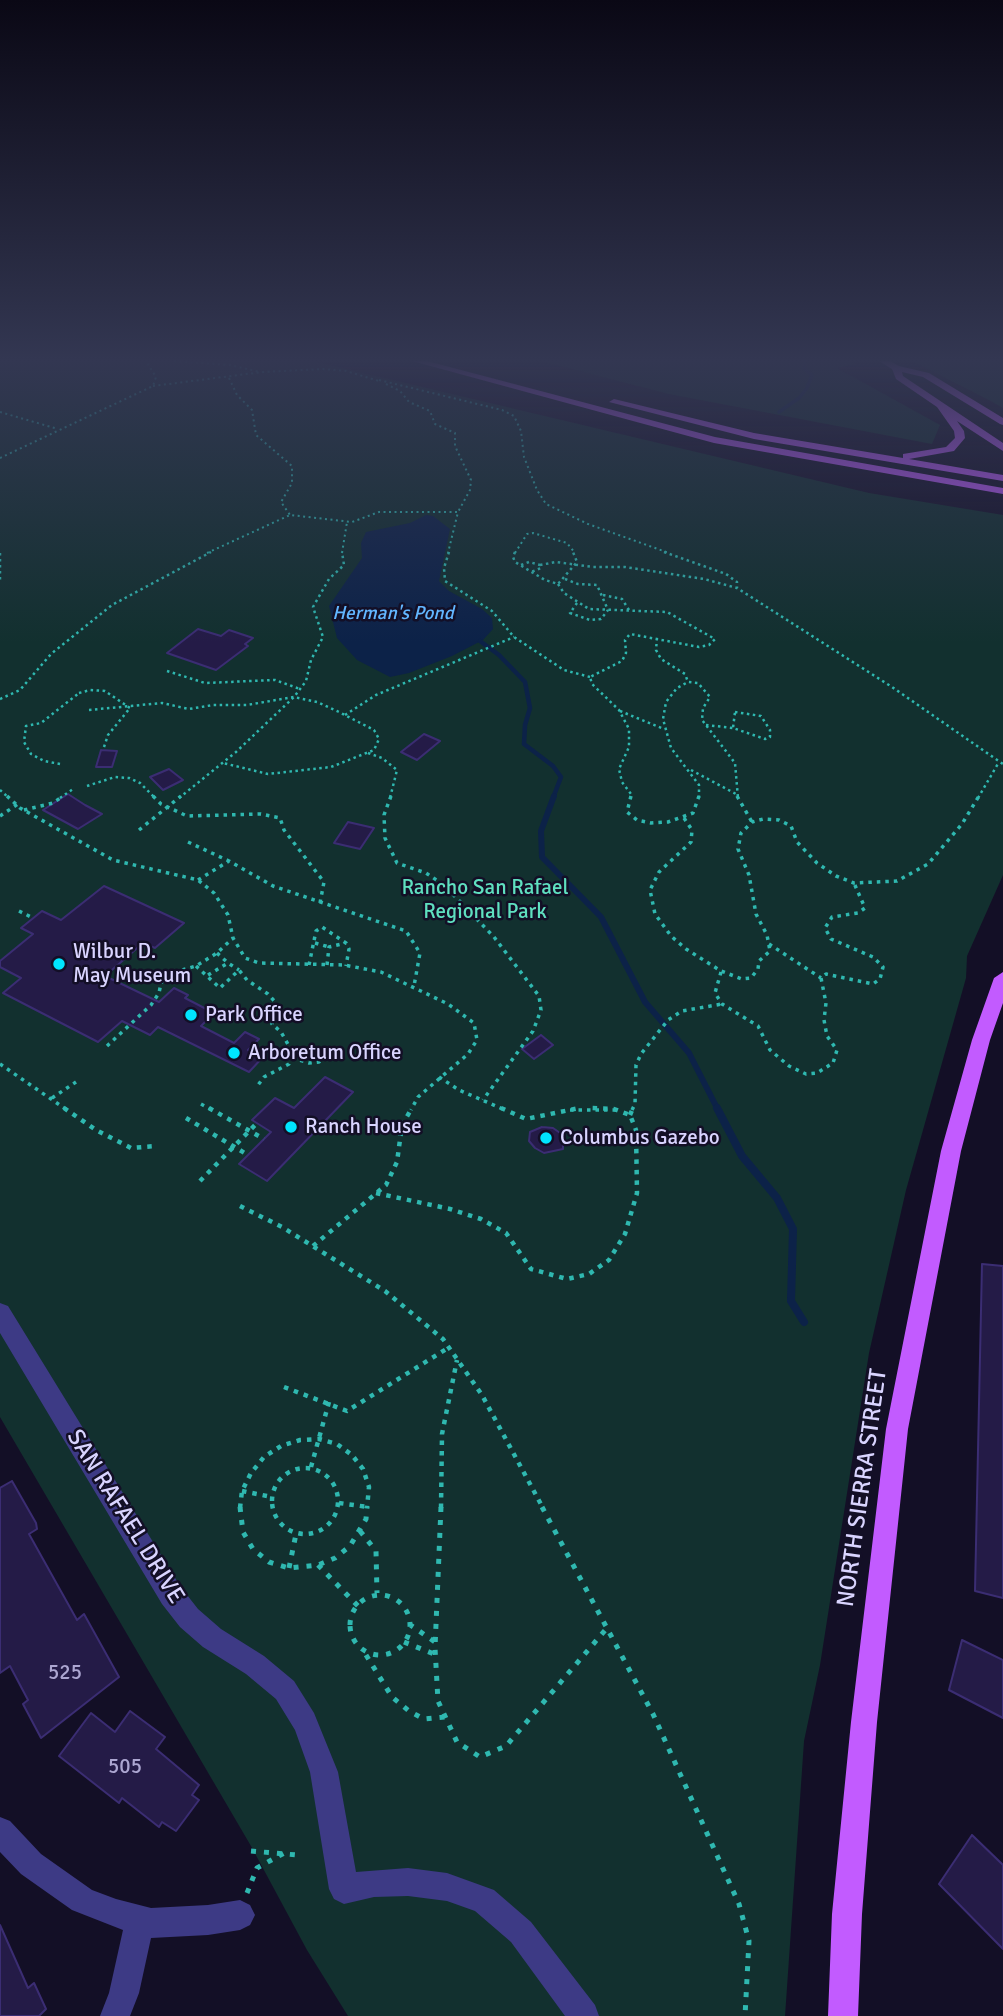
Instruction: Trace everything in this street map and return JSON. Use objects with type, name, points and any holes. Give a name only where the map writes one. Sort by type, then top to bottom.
[{"type":"main road","points":[[793,455],[1003,491]]},
{"type":"main road","points":[[862,455],[1003,478]]},
{"type":"main road","name":"NORTH SIERRA STREET","points":[[843,2016],[847,1914],[864,1722],[897,1429],[925,1274],[951,1152],[981,1040],[1003,978]]},
{"type":"street","name":"SAN RAFAEL DRIVE","points":[[0,1312],[172,1595],[189,1618],[212,1638],[255,1665],[285,1690],[305,1722],[324,1772],[344,1889],[374,1883],[408,1882],[447,1887],[484,1900],[521,1932],[584,2016]]},
{"type":"street","points":[[0,1831],[31,1864],[82,1900],[116,1914],[151,1923],[240,1915]]},
{"type":"street","points":[[116,2016],[124,1993],[140,1920]]},
{"type":"path","points":[[279,455],[292,466],[292,482],[281,502],[290,515]]},
{"type":"path","points":[[460,455],[471,480],[470,490],[458,512],[444,568],[445,580],[492,611],[514,637],[564,670],[590,677],[622,661],[626,653],[625,640],[630,634],[699,647],[709,645],[715,639],[667,612],[589,609],[577,603],[558,584],[529,572],[513,558],[527,534],[533,533],[567,543],[576,555],[572,572],[558,584]]},
{"type":"path","points":[[524,455],[537,490],[546,504],[588,524],[726,574],[737,582],[737,588]]},
{"type":"path","points":[[0,699],[20,690],[51,654],[112,605],[152,581],[290,515],[346,522],[379,512],[458,512]]},
{"type":"path","points":[[139,830],[223,763],[300,689],[323,637],[313,607],[329,579],[344,565],[341,547],[346,522]]},
{"type":"path","points":[[0,553],[0,581]]},
{"type":"path","points":[[521,565],[529,562],[540,565],[556,562],[593,567],[625,567],[704,579],[737,588],[892,687],[1001,763],[962,824],[928,864],[897,881],[854,883],[836,876],[817,863],[797,842],[791,825],[771,819],[752,822],[741,833],[738,849],[748,875],[756,914],[770,951],[759,961],[758,969],[751,978],[742,979],[721,971],[686,949],[655,914],[650,890],[654,881],[659,872],[691,842],[692,830],[684,818]]},
{"type":"path","points":[[529,572],[541,568],[540,565]]},
{"type":"path","points":[[563,579],[578,584],[597,585],[608,610]]},
{"type":"path","points":[[603,595],[622,599],[629,610]]},
{"type":"path","points":[[577,603],[570,613],[590,620],[601,619],[608,610]]},
{"type":"path","points":[[345,715],[376,695],[514,637]]},
{"type":"path","points":[[657,638],[656,650],[661,659],[685,674],[688,682]]},
{"type":"path","points":[[167,671],[205,683],[275,680],[300,689]]},
{"type":"path","points":[[590,677],[592,684],[618,710],[629,729],[629,747],[619,769],[622,782],[631,794],[627,812],[637,820],[651,823],[684,818],[693,813],[699,800],[699,785],[671,748],[664,729],[666,702],[677,688],[688,682],[698,683],[710,696],[703,708],[702,720],[735,763],[736,794],[752,822]]},
{"type":"path","points":[[60,764],[44,761],[31,754],[24,742],[26,726],[41,723],[79,693],[90,690],[106,691],[130,708],[108,735],[104,747]]},
{"type":"path","points":[[89,710],[162,703],[189,709],[213,705],[247,705],[294,697],[317,702],[345,715],[374,730],[379,739],[374,750],[331,767],[268,774],[223,763]]},
{"type":"path","points":[[618,710],[664,729]]},
{"type":"path","points":[[706,725],[733,727],[757,737],[770,737],[771,730],[761,716],[752,713],[735,712],[733,727]]},
{"type":"path","points":[[368,753],[382,758],[397,770],[396,782],[384,816],[385,838],[397,863],[426,873],[444,885],[494,937],[539,996],[541,1010],[533,1031],[482,1101]]},
{"type":"path","points":[[687,768],[736,794]]},
{"type":"path","points":[[87,786],[115,777],[129,778],[140,783],[167,808],[187,816],[199,818],[261,814],[280,818],[284,830],[324,882],[320,903]]},
{"type":"path","points":[[0,816],[21,807],[53,803],[74,789]]},
{"type":"path","points":[[0,790],[21,807],[113,860],[198,880],[214,893],[228,915],[233,938],[245,958],[259,963],[346,966],[381,972],[448,1004],[474,1023],[477,1040],[468,1055],[418,1097],[402,1125],[397,1163],[386,1185],[313,1247]]},
{"type":"path","points":[[188,842],[273,886],[406,931],[421,953],[414,986]]},
{"type":"path","points":[[198,880],[229,861]]},
{"type":"path","points":[[821,978],[826,974],[839,975],[873,984],[880,979],[883,967],[873,957],[831,939],[825,928],[832,917],[858,913],[865,908],[854,883]]},
{"type":"path","points":[[19,911],[33,918]]},
{"type":"path","points":[[309,965],[316,932],[322,927],[346,943],[349,949],[346,966]]},
{"type":"path","points":[[107,1046],[151,1005],[159,993],[161,983],[171,973],[196,966],[217,953],[233,938]]},
{"type":"path","points":[[315,943],[330,947],[346,943]]},
{"type":"path","points":[[721,971],[715,993],[722,1004],[758,1026],[769,1050],[789,1066],[806,1074],[817,1073],[833,1063],[837,1050],[827,1036],[824,1020],[826,1003],[821,978],[769,944]]},
{"type":"path","points":[[327,965],[330,947]]},
{"type":"path","points":[[217,953],[247,980],[268,994],[276,1004],[272,1024],[289,1043],[293,1053],[289,1064],[264,1077],[258,1085]]},
{"type":"path","points":[[207,975],[228,963]]},
{"type":"path","points":[[196,966],[220,988],[239,970]]},
{"type":"path","points":[[376,1193],[450,1209],[481,1219],[506,1233],[531,1269],[566,1279],[589,1274],[609,1260],[625,1234],[637,1194],[636,1130],[630,1115],[635,1104],[636,1065],[641,1054],[668,1020],[682,1011],[722,1004]]},
{"type":"path","points":[[292,1058],[309,1063],[319,1062],[329,1052]]},
{"type":"path","points":[[0,1064],[96,1130],[131,1148],[156,1146]]},
{"type":"path","points":[[439,1077],[482,1101],[526,1119],[580,1108],[614,1109],[630,1115]]},
{"type":"path","points":[[52,1098],[76,1082]]},
{"type":"path","points":[[201,1104],[264,1139]]},
{"type":"path","points":[[186,1118],[248,1155]]},
{"type":"path","points":[[200,1181],[257,1123]]},
{"type":"path","points":[[240,1206],[282,1227],[385,1291],[443,1339],[481,1395],[653,1714],[739,1904],[749,1941],[745,2016]]},
{"type":"path","points":[[284,1387],[347,1411],[449,1348]]},
{"type":"path","points":[[457,1360],[442,1434],[441,1556],[435,1642],[438,1702],[457,1742],[480,1757],[506,1746],[607,1628]]},
{"type":"path","points":[[311,1468],[329,1402]]},
{"type":"path","points":[[300,1440],[319,1440],[337,1444],[352,1455],[363,1469],[369,1487],[369,1507],[360,1531],[342,1552],[318,1565],[289,1568],[269,1562],[253,1549],[243,1532],[239,1512],[242,1491],[251,1473],[272,1451],[300,1440]]},
{"type":"path","points":[[311,1468],[329,1475],[336,1483],[339,1503],[335,1514],[319,1531],[296,1534],[287,1531],[274,1518],[272,1497],[281,1480],[290,1473],[311,1468]]},
{"type":"path","points":[[242,1491],[272,1497]]},
{"type":"path","points":[[339,1503],[369,1507]]},
{"type":"path","points":[[360,1531],[376,1551],[377,1594]]},
{"type":"path","points":[[289,1568],[296,1534]]},
{"type":"path","points":[[318,1565],[358,1606]]},
{"type":"path","points":[[365,1653],[385,1656],[394,1652],[404,1642],[409,1624],[403,1604],[387,1594],[377,1594],[358,1606],[351,1627],[352,1637],[392,1697],[424,1719],[445,1717]]},
{"type":"path","points":[[409,1624],[435,1642]]},
{"type":"path","points":[[404,1642],[435,1654]]},
{"type":"path","points":[[251,1851],[298,1855]]},
{"type":"path","points":[[240,1915],[252,1875],[257,1868],[286,1852]]},
{"type":"green space","name":"Rancho San Rafael Regional Park","points":[[0,455],[709,455],[869,493],[1003,515],[1003,875],[967,956],[966,978],[906,1190],[869,1353],[820,1665],[804,1741],[785,2016],[348,2016],[307,1950],[251,1846],[0,1417]]},
{"type":"water","name":"Herman's Pond","points":[[426,515],[433,516],[450,529],[439,581],[449,591],[482,609],[492,618],[493,629],[483,640],[452,656],[409,673],[390,677],[357,660],[337,638],[329,606],[362,558],[361,543],[366,532],[410,523]]},
{"type":"building","points":[[198,629],[221,636],[229,630],[253,638],[245,644],[248,646],[216,670],[167,653]]},
{"type":"building","points":[[424,734],[440,741],[417,760],[401,752]]},
{"type":"building","points":[[101,750],[117,751],[112,767],[96,767]]},
{"type":"building","points":[[169,769],[183,780],[163,790],[150,777]]},
{"type":"building","points":[[68,794],[102,814],[78,829],[43,810]]},
{"type":"building","points":[[348,822],[374,828],[360,849],[334,843]]},
{"type":"building","name":"Wilbur D. May Museum","points":[[104,886],[184,923],[155,948],[143,943],[105,976],[159,1002],[174,988],[188,995],[185,998],[214,1013],[201,1026],[234,1043],[245,1032],[259,1039],[248,1050],[263,1057],[249,1072],[158,1027],[150,1035],[122,1021],[98,1042],[3,993],[21,978],[0,967],[0,961],[33,934],[21,928],[42,911],[61,920]]},
{"type":"building","points":[[541,1035],[553,1045],[534,1059],[522,1049]]},
{"type":"building","name":"Ranch House","points":[[325,1077],[353,1092],[267,1181],[239,1164],[271,1132],[252,1120],[275,1098],[294,1108]]},
{"type":"building","name":"Columbus Gazebo","points":[[542,1127],[553,1128],[563,1135],[563,1149],[544,1153],[535,1148],[529,1141],[530,1132]]},
{"type":"building","points":[[982,1264],[1003,1266],[1003,1598],[975,1591]]},
{"type":"building","points":[[12,1481],[36,1523],[37,1529],[29,1534],[77,1620],[84,1614],[119,1677],[41,1738],[23,1704],[28,1700],[10,1666],[0,1673],[0,1488]]},
{"type":"building","points":[[962,1640],[1003,1660],[1003,1718],[949,1690]]},
{"type":"building","points":[[130,1711],[165,1737],[156,1749],[199,1785],[192,1795],[199,1800],[176,1831],[162,1822],[159,1827],[122,1798],[119,1803],[59,1756],[91,1713],[115,1732]]},
{"type":"building","points":[[972,1835],[1003,1865],[1003,1949],[939,1884]]},
{"type":"building","points":[[0,1925],[28,1988],[34,1983],[46,2009],[39,2016],[0,2016]]},
{"type":"waterway","points":[[480,641],[499,655],[525,682],[530,708],[525,725],[524,744],[553,766],[561,777],[553,798]]},
{"type":"waterway","points":[[554,796],[541,831],[542,857],[601,917],[645,1002],[689,1053],[718,1110]]},
{"type":"waterway","points":[[717,1108],[742,1156],[777,1198],[793,1229],[791,1301],[804,1322]]},
{"type":"place","name":"Wilbur D. May Museum","points":[[59,964]]},
{"type":"place","name":"Park Office","points":[[191,1015]]},
{"type":"place","name":"Arboretum Office","points":[[234,1053]]},
{"type":"place","name":"Ranch House","points":[[291,1127]]},
{"type":"place","name":"Columbus Gazebo","points":[[546,1138]]}]
